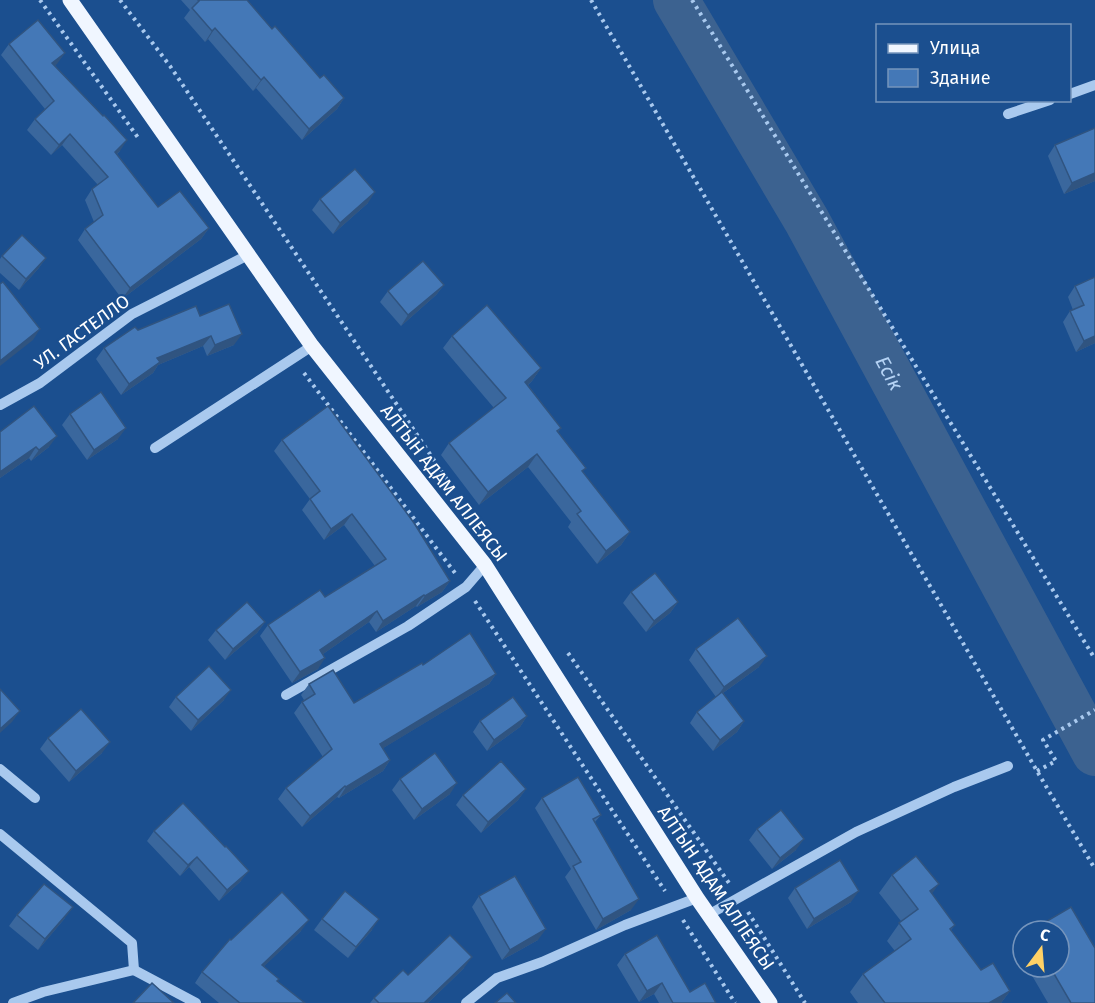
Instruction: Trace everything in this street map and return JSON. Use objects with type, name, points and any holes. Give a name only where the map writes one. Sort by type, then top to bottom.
[{"type":"main road","name":"АЛТЫН АДАМ АЛЛЕЯСЫ","points":[[70,0],[312,346],[485,565],[708,915],[770,1003]]},
{"type":"street","points":[[1071,94],[1095,86]]},
{"type":"street","points":[[1008,114],[1044,102]]},
{"type":"street","name":"УЛ. ГАСТЕЛЛО","points":[[0,405],[40,383],[132,314],[248,255]]},
{"type":"street","points":[[155,447],[312,346]]},
{"type":"street","points":[[286,694],[408,626],[465,587],[485,565]]},
{"type":"street","points":[[708,915],[856,832],[954,787],[1008,766]]},
{"type":"street","points":[[0,769],[35,798]]},
{"type":"street","points":[[0,834],[132,943],[134,970]]},
{"type":"street","points":[[466,1003],[497,978],[542,962],[625,925],[697,898]]},
{"type":"street","points":[[13,1003],[43,992],[134,970],[196,1003]]},
{"type":"path","points":[[40,0],[141,142]]},
{"type":"path","points":[[120,0],[170,66],[459,496]]},
{"type":"path","points":[[591,0],[1095,869]]},
{"type":"path","points":[[692,0],[1095,659]]},
{"type":"path","points":[[293,358],[465,587],[675,906],[735,1003]]},
{"type":"path","points":[[568,653],[739,898],[805,1003]]},
{"type":"path","points":[[1037,771],[1056,761],[1043,740],[1095,710]]},
{"type":"building","points":[[198,0],[247,0],[272,29],[275,26],[320,78],[324,75],[344,98],[309,129],[264,77],[261,80],[215,28],[212,31],[192,8]]},
{"type":"building","points":[[38,20],[65,53],[52,63],[127,140],[115,152],[158,207],[180,191],[209,228],[130,288],[85,229],[103,215],[92,189],[108,177],[70,134],[59,145],[35,119],[54,101],[9,44]]},
{"type":"building","points":[[1095,128],[1095,173],[1072,183],[1055,145]]},
{"type":"building","points":[[355,169],[375,192],[340,223],[320,199]]},
{"type":"building","points":[[22,235],[46,258],[26,279],[2,256]]},
{"type":"building","points":[[423,261],[444,285],[408,315],[388,291]]},
{"type":"building","points":[[1095,277],[1095,336],[1084,341],[1070,311],[1084,305],[1075,286]]},
{"type":"building","points":[[3,282],[40,329],[0,361],[0,284]]},
{"type":"building","points":[[229,304],[242,334],[215,345],[211,336],[157,358],[160,362],[129,384],[104,348],[135,327],[138,330],[196,306],[200,316]]},
{"type":"building","points":[[487,305],[541,368],[525,382],[561,428],[557,431],[586,468],[582,471],[630,532],[606,551],[577,514],[581,511],[537,454],[488,492],[449,443],[506,398],[452,336]]},
{"type":"building","points":[[101,392],[126,428],[94,450],[70,414]]},
{"type":"building","points":[[34,406],[57,436],[39,450],[36,447],[0,472],[0,432]]},
{"type":"building","points":[[328,406],[414,523],[450,581],[383,621],[377,611],[320,650],[325,658],[300,672],[268,625],[320,590],[325,597],[386,559],[352,514],[331,529],[310,499],[320,491],[282,440]]},
{"type":"building","points":[[655,573],[678,602],[654,621],[631,592]]},
{"type":"building","points":[[247,602],[265,622],[233,649],[216,630]]},
{"type":"building","points":[[738,618],[767,656],[724,687],[696,649]]},
{"type":"building","points":[[470,633],[496,674],[380,744],[390,760],[345,786],[310,816],[286,788],[332,749],[302,702],[315,694],[309,684],[333,670],[354,703],[422,663],[423,665]]},
{"type":"building","points":[[209,666],[231,690],[198,720],[176,697]]},
{"type":"building","points":[[0,689],[20,711],[0,729]]},
{"type":"building","points":[[722,692],[744,721],[720,740],[697,712]]},
{"type":"building","points":[[513,697],[527,716],[494,740],[480,721]]},
{"type":"building","points":[[81,709],[110,742],[76,771],[48,738]]},
{"type":"building","points":[[435,753],[457,783],[422,809],[400,779]]},
{"type":"building","points":[[501,761],[526,789],[488,822],[463,795]]},
{"type":"building","points":[[578,777],[601,815],[593,819],[639,899],[603,919],[573,866],[581,862],[542,798]]},
{"type":"building","points":[[183,803],[249,871],[227,890],[197,857],[188,865],[154,831]]},
{"type":"building","points":[[781,810],[804,839],[780,858],[757,829]]},
{"type":"building","points":[[916,856],[939,884],[930,891],[955,925],[950,929],[981,970],[993,963],[1010,991],[989,1003],[885,1003],[863,974],[911,939],[899,923],[918,909],[892,875]]},
{"type":"building","points":[[840,860],[859,891],[814,919],[795,888]]},
{"type":"building","points":[[515,876],[546,929],[510,950],[479,896]]},
{"type":"building","points":[[44,884],[73,907],[45,939],[17,915]]},
{"type":"building","points":[[345,891],[379,919],[356,947],[322,919]]},
{"type":"building","points":[[282,892],[309,920],[262,965],[279,979],[277,981],[305,1003],[240,1003],[202,972],[230,939]]},
{"type":"building","points":[[1071,907],[1095,948],[1095,1003],[1071,1003],[1057,979],[1071,979],[1071,919],[1050,919]]},
{"type":"building","points":[[450,935],[472,957],[424,1003],[379,1003],[374,998],[403,970],[408,975]]},
{"type":"building","points":[[657,935],[690,992],[705,983],[716,1003],[673,1003],[662,983],[647,991],[625,954]]},
{"type":"building","points":[[152,983],[174,1003],[133,1003]]},
{"type":"building","points":[[507,993],[516,1003],[495,1003]]},
{"type":"waterway","name":"Есік","points":[[676,0],[807,221],[1095,753]]}]
